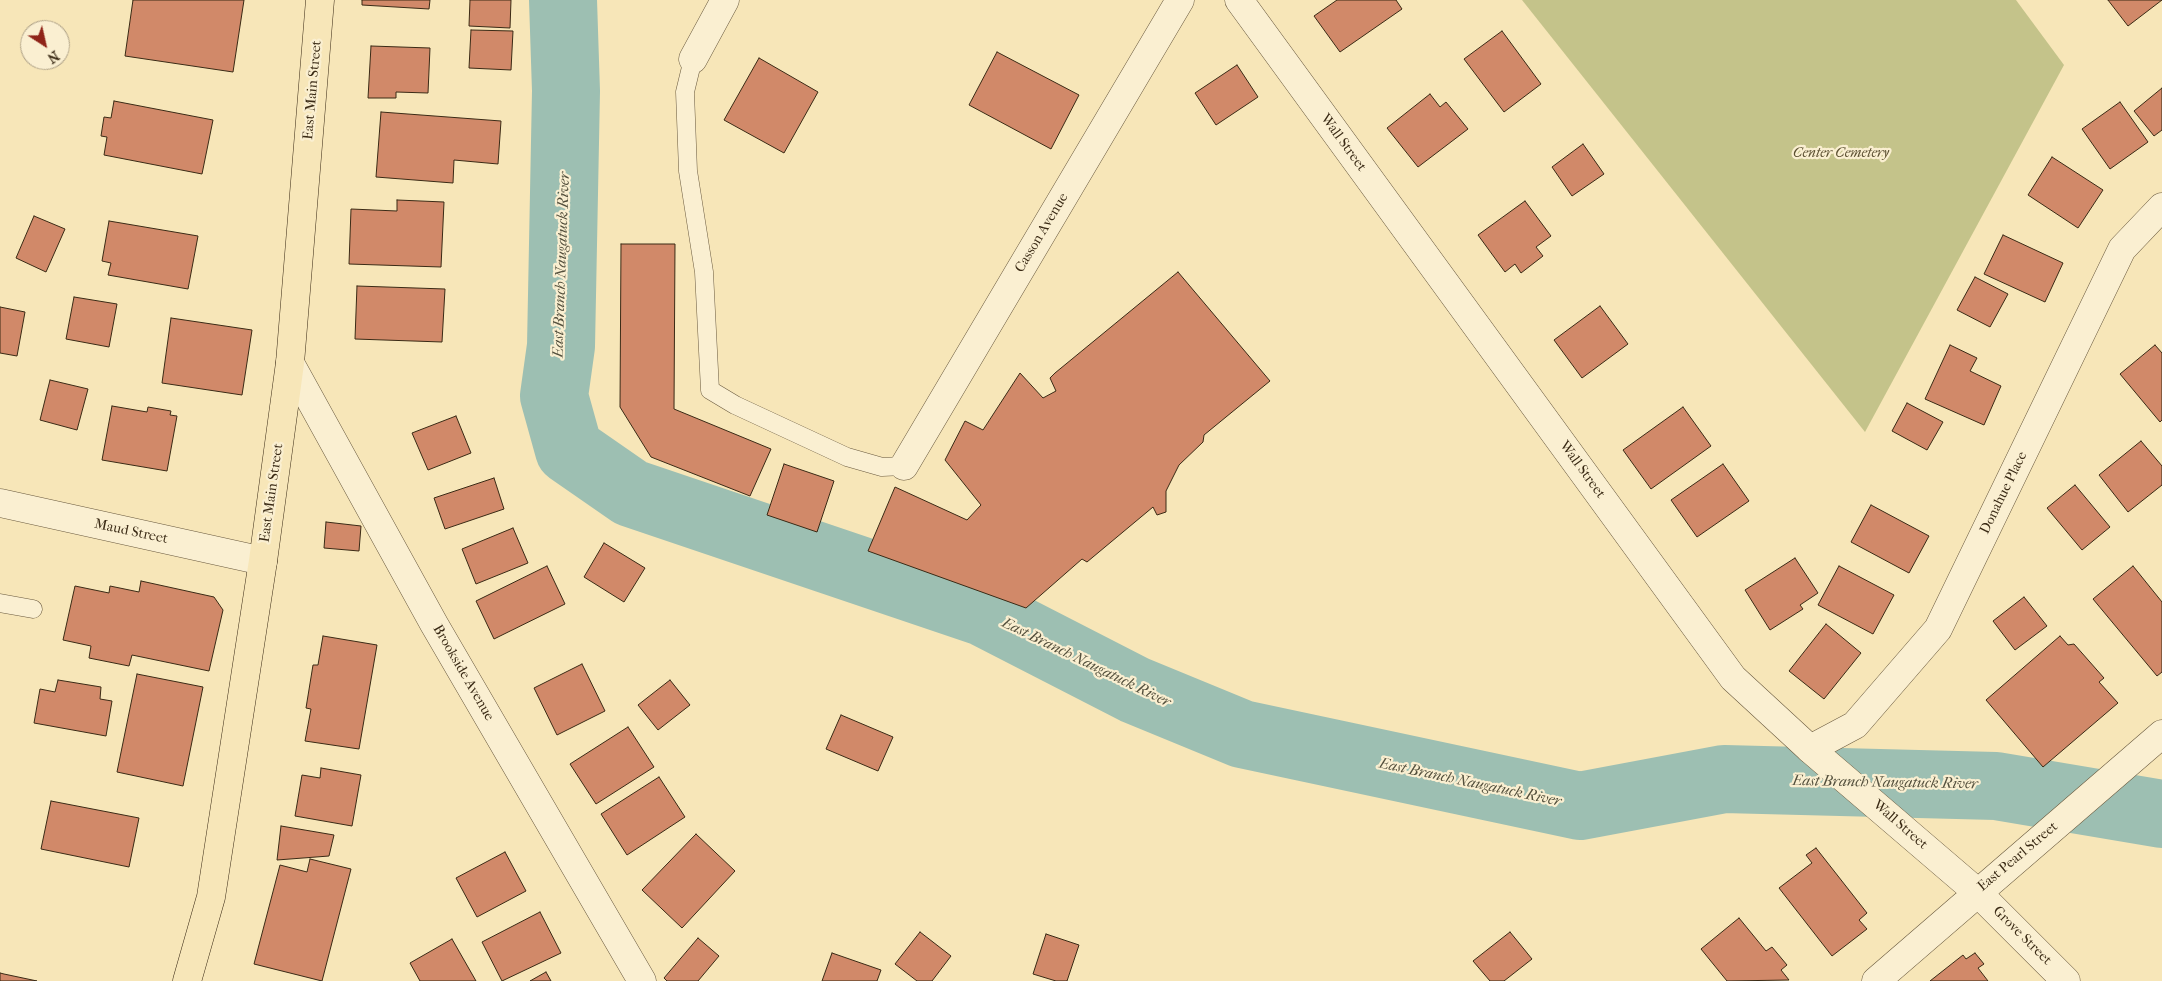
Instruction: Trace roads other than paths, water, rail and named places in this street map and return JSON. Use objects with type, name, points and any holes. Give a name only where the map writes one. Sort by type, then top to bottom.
[{"type":"highway","name":"East Main Street","points":[[187,981],[211,896],[263,561],[290,363],[320,0]]},
{"type":"street","points":[[693,59],[725,0]]},
{"type":"street","name":"Casson Avenue","points":[[904,466],[1180,0]]},
{"type":"street","name":"Wall Street","points":[[1239,0],[1733,678],[1813,752],[1912,834],[1977,892]]},
{"type":"street","name":"Donahue Place","points":[[1813,752],[1855,725],[1938,629],[2122,249],[2162,207]]},
{"type":"street","name":"Brookside Avenue","points":[[290,363],[434,624],[642,981]]},
{"type":"street","name":"Maud Street","points":[[0,503],[263,561]]},
{"type":"street","name":"East Pearl Street","points":[[1876,981],[2162,734]]},
{"type":"street","name":"Grove Street","points":[[1977,892],[2066,981]]},
{"type":"lane","points":[[693,59],[685,92],[688,171],[704,272],[710,390],[735,405],[847,457],[882,467],[904,466]]},
{"type":"lane","points":[[0,603],[33,609]]},
{"type":"waterway","name":"East Branch Naugatuck River","points":[[563,0],[566,91],[561,346],[554,396],[569,450],[631,493],[983,612],[1135,690],[1242,734],[1580,806],[1724,779],[1996,786],[2162,814]]},
{"type":"park label","name":"Center Cemetery","points":[[1841,154]]}]
